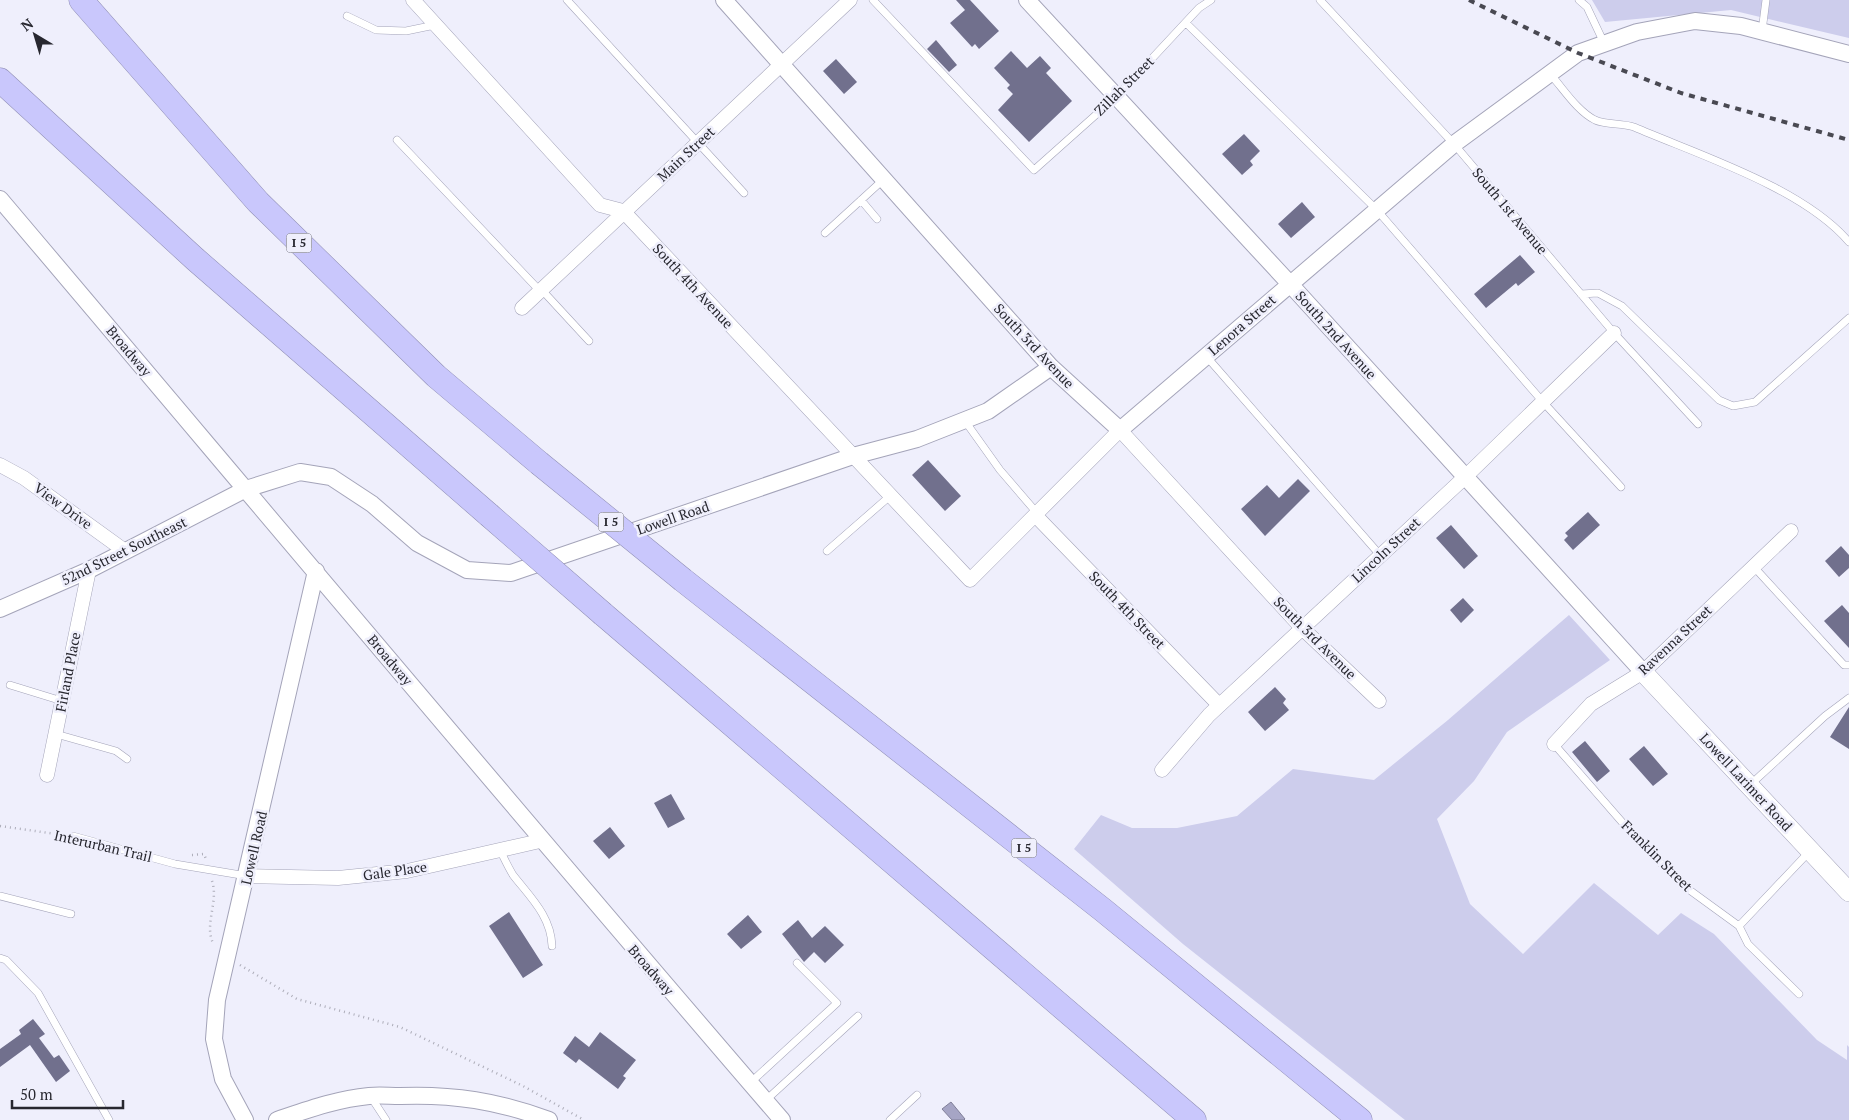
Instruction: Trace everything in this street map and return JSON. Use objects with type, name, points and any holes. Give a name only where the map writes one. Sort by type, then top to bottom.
[{"type":"highway","name":"I 5","points":[[81,0],[258,202],[436,376],[683,580],[1103,910],[1360,1120]]},
{"type":"highway","points":[[0,80],[195,259],[603,614],[1194,1120]]},
{"type":"main road","name":"Lowell Larimer Road","points":[[1643,672],[1849,892]]},
{"type":"street","points":[[413,0],[600,205],[623,211]]},
{"type":"street","name":"South 3rd Avenue","points":[[724,0],[1050,367],[1120,430],[1302,628],[1379,701]]},
{"type":"street","name":"Main Street","points":[[522,308],[623,211],[850,0]]},
{"type":"street","name":"South 2nd Avenue","points":[[1028,0],[1290,284],[1464,478],[1643,672]]},
{"type":"street","name":"Lenora Street","points":[[970,580],[1120,430],[1454,144],[1578,54],[1637,32],[1695,22],[1741,26],[1849,54]]},
{"type":"street","name":"Broadway","points":[[0,199],[316,571],[540,841],[782,1120]]},
{"type":"street","name":"South 4th Avenue","points":[[623,211],[970,580]]},
{"type":"street","name":"Lincoln Street","points":[[1162,770],[1219,705],[1464,478],[1614,333]]},
{"type":"street","name":"Lowell Road","points":[[246,489],[300,472],[331,477],[372,504],[417,544],[467,570],[511,573],[853,456],[917,439],[988,411],[1050,367]]},
{"type":"street","name":"View Drive","points":[[0,465],[24,478],[125,551]]},
{"type":"street","name":"52nd Street Southeast","points":[[0,609],[89,570],[246,489]]},
{"type":"street","name":"South 4th Street","points":[[1036,514],[1219,705]]},
{"type":"street","name":"Ravenna Street","points":[[1554,744],[1591,704],[1643,672],[1791,531]]},
{"type":"street","name":"Firland Place","points":[[47,775],[89,570]]},
{"type":"street","name":"Lowell Road","points":[[245,1120],[223,1079],[214,1039],[217,1000],[316,571]]},
{"type":"street","name":"Gale Place","points":[[247,876],[338,878],[407,871],[540,841]]},
{"type":"street","points":[[277,1120],[322,1105],[370,1096],[424,1095],[476,1099],[513,1107],[549,1120]]},
{"type":"lane","points":[[567,0],[744,193]]},
{"type":"lane","name":"Zillah Street","points":[[873,0],[1034,170],[1116,96],[1186,23],[1198,4],[1211,0]]},
{"type":"lane","name":"South 1st Avenue","points":[[1320,0],[1454,144],[1614,333],[1698,424]]},
{"type":"lane","points":[[1579,0],[1587,7],[1604,44]]},
{"type":"lane","points":[[1762,32],[1766,0]]},
{"type":"lane","points":[[347,16],[376,30],[406,31],[436,25]]},
{"type":"lane","points":[[1186,23],[1376,209],[1543,402],[1620,487]]},
{"type":"lane","points":[[1550,73],[1579,106],[1595,120],[1622,123],[1790,195],[1816,213],[1849,242]]},
{"type":"lane","points":[[396,140],[589,341]]},
{"type":"lane","points":[[825,232],[884,179]]},
{"type":"lane","points":[[861,200],[878,219]]},
{"type":"lane","points":[[1581,294],[1598,293],[1622,306],[1719,400],[1733,406],[1755,402],[1849,318]]},
{"type":"lane","points":[[1206,356],[1380,555]]},
{"type":"lane","points":[[965,420],[1000,470],[1036,514]]},
{"type":"lane","points":[[827,551],[890,496]]},
{"type":"lane","points":[[1754,567],[1822,640],[1836,658],[1844,665],[1849,665]]},
{"type":"lane","points":[[10,685],[62,701]]},
{"type":"lane","points":[[1749,785],[1825,716],[1849,698]]},
{"type":"lane","points":[[56,734],[116,751],[127,759]]},
{"type":"lane","name":"Franklin Street","points":[[1554,744],[1642,845],[1684,886],[1739,926]]},
{"type":"lane","name":"Interurban Trail","points":[[73,836],[175,864],[247,876]]},
{"type":"lane","points":[[500,850],[512,873],[541,910],[552,933],[552,946]]},
{"type":"lane","points":[[1799,994],[1748,944],[1739,926],[1811,851]]},
{"type":"lane","points":[[0,896],[71,914]]},
{"type":"lane","points":[[0,958],[6,960],[38,992],[109,1120]]},
{"type":"lane","points":[[750,1083],[836,1003],[797,962]]},
{"type":"lane","points":[[765,1101],[858,1016]]},
{"type":"lane","points":[[890,1120],[917,1095]]},
{"type":"lane","points":[[370,1096],[386,1120]]},
{"type":"path","name":"Interurban Trail","points":[[0,826],[73,836]]},
{"type":"path","points":[[175,864],[194,854],[204,854],[215,890],[210,936],[216,950]]},
{"type":"path","points":[[239,964],[297,999],[400,1027],[523,1086],[584,1120]]},
{"type":"shaded area","points":[[1592,0],[1849,0],[1849,38],[1731,10],[1605,22]]},
{"type":"shaded area","points":[[1569,615],[1610,660],[1507,732],[1474,781],[1437,819],[1470,904],[1523,954],[1594,883],[1658,935],[1681,913],[1714,934],[1817,1040],[1847,1060],[1847,1045],[1849,1047],[1849,1120],[1405,1120],[1183,944],[1074,849],[1101,815],[1132,828],[1177,828],[1237,816],[1293,769],[1374,780],[1448,720]]},
{"type":"shaded area","points":[[951,1102],[964,1120],[952,1120],[942,1109]]},
{"type":"building","points":[[956,0],[970,0],[999,31],[979,49],[975,44],[972,47],[950,23],[965,10]]},
{"type":"building","points":[[936,40],[957,65],[949,72],[927,49]]},
{"type":"building","points":[[1011,51],[1027,68],[1040,56],[1051,68],[1046,73],[1072,101],[1029,142],[998,110],[1013,94],[1007,88],[1010,85],[994,68]]},
{"type":"building","points":[[836,59],[857,82],[844,94],[823,71]]},
{"type":"building","points":[[1244,134],[1260,151],[1250,161],[1253,165],[1242,175],[1222,154]]},
{"type":"building","points":[[1302,202],[1315,217],[1291,238],[1278,224]]},
{"type":"building","points":[[1520,255],[1535,272],[1518,286],[1516,283],[1486,308],[1474,294]]},
{"type":"building","points":[[928,460],[961,496],[945,511],[912,475]]},
{"type":"building","points":[[1298,479],[1310,491],[1265,536],[1241,509],[1267,485],[1279,498]]},
{"type":"building","points":[[1588,512],[1600,525],[1573,550],[1564,540],[1568,536],[1565,533]]},
{"type":"building","points":[[1451,525],[1478,556],[1464,569],[1436,538]]},
{"type":"building","points":[[1841,546],[1849,555],[1849,568],[1839,577],[1825,561]]},
{"type":"building","points":[[1463,598],[1474,610],[1461,623],[1450,610]]},
{"type":"building","points":[[1842,605],[1849,613],[1849,648],[1824,621]]},
{"type":"building","points":[[1275,687],[1286,699],[1283,703],[1289,710],[1265,731],[1248,712]]},
{"type":"building","points":[[1849,707],[1849,749],[1830,737]]},
{"type":"building","points":[[1585,741],[1610,771],[1597,782],[1572,752]]},
{"type":"building","points":[[1644,746],[1668,774],[1653,786],[1629,759]]},
{"type":"building","points":[[671,794],[685,819],[668,828],[654,803]]},
{"type":"building","points":[[610,827],[625,846],[609,859],[593,841]]},
{"type":"building","points":[[509,912],[543,965],[523,978],[489,926]]},
{"type":"building","points":[[748,915],[762,932],[741,949],[727,934]]},
{"type":"building","points":[[798,920],[812,938],[825,926],[844,945],[825,963],[814,952],[804,962],[782,934]]},
{"type":"building","points":[[33,1019],[45,1034],[39,1038],[54,1058],[59,1055],[70,1071],[56,1082],[30,1045],[0,1067],[0,1049],[21,1034],[19,1030]]},
{"type":"building","points":[[600,1032],[636,1060],[623,1076],[626,1078],[618,1089],[579,1059],[576,1063],[563,1053],[575,1036],[589,1047]]},
{"type":"railway","points":[[1469,0],[1578,53],[1681,93],[1849,140]]}]
